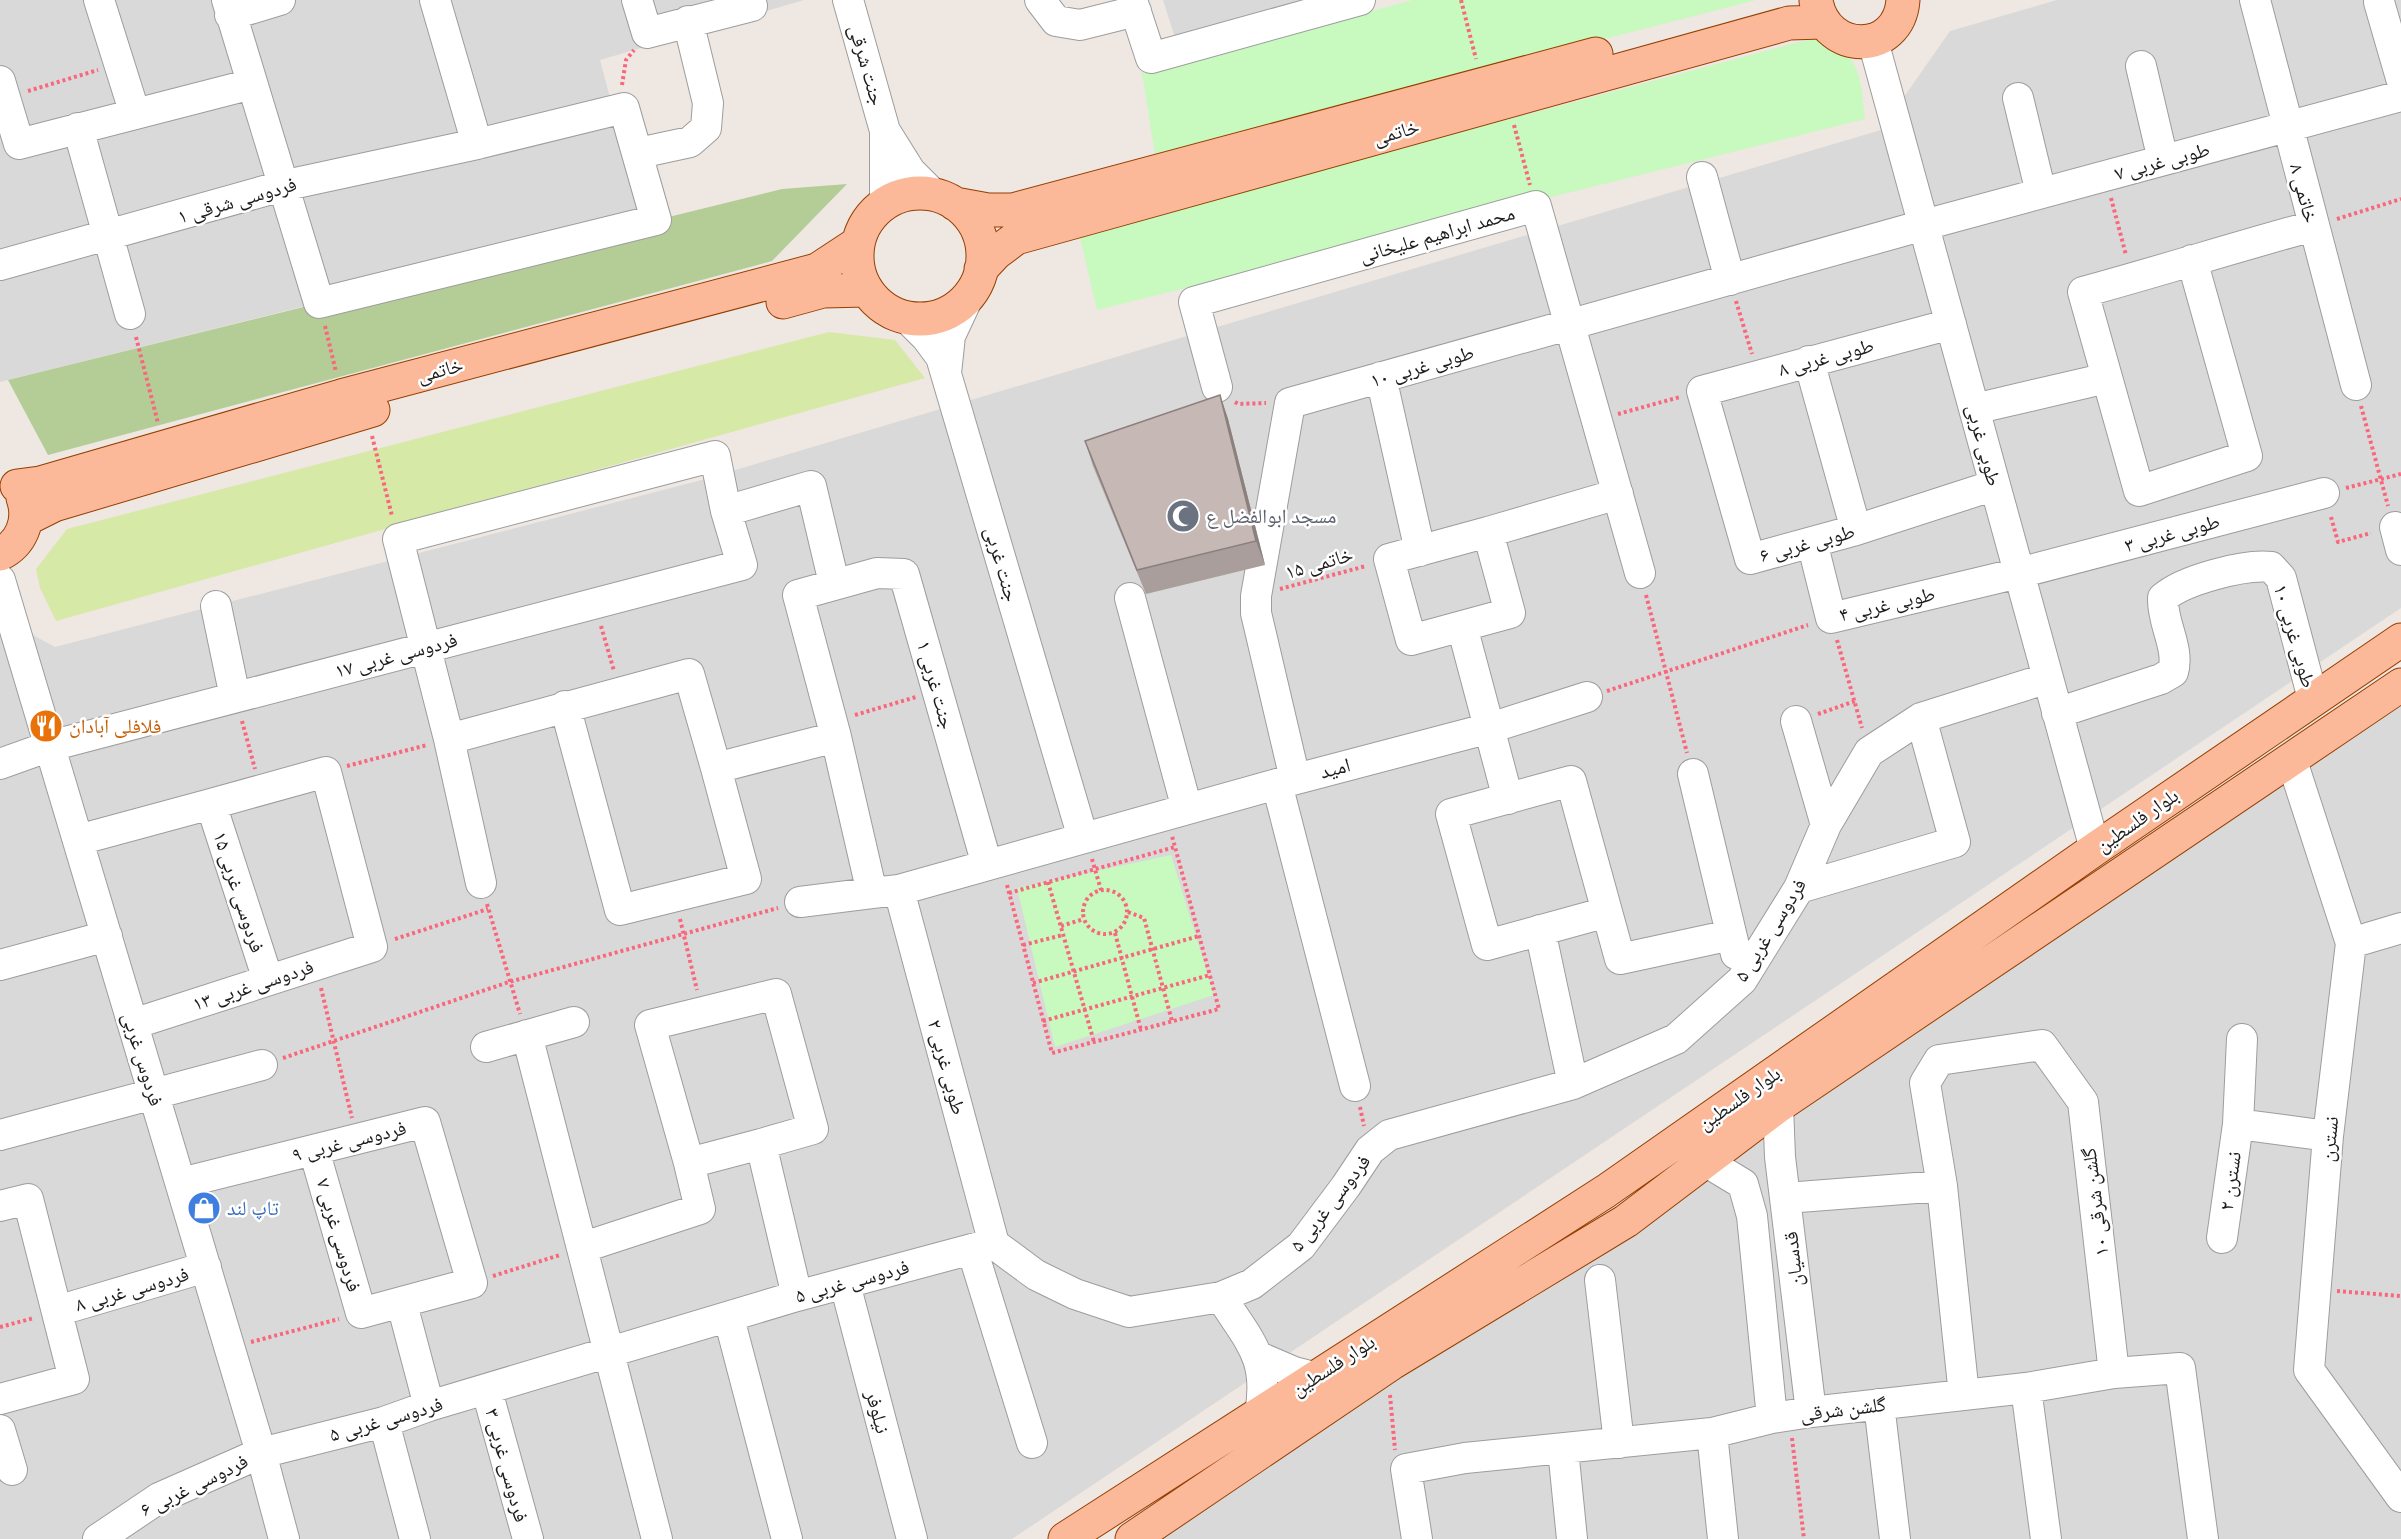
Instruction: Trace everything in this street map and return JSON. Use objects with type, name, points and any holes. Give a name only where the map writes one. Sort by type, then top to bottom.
[{"type":"main road","name":"خاتمی","points":[[976,280],[1016,238],[1789,5],[1798,0]]},
{"type":"main road","points":[[1820,11],[1833,33],[1845,40],[1859,43],[1873,41],[1894,26],[1906,1]]},
{"type":"main road","name":"خاتمی","points":[[944,199],[988,210],[1014,210],[1495,92],[1790,23],[1820,11]]},
{"type":"main road","points":[[916,193],[944,199],[969,216],[978,232],[982,250],[976,280],[959,305],[943,314],[925,319],[906,317],[891,312],[867,290],[860,275],[858,243],[864,227],[885,203],[900,196],[916,193]]},
{"type":"main road","name":"خاتمی","points":[[26,519],[54,505],[354,404],[817,270],[858,243]]},
{"type":"main road","name":"خاتمی","points":[[8,479],[40,483],[165,447],[823,291],[867,290]]},
{"type":"main road","points":[[0,554],[9,550],[21,536],[26,519],[25,501],[8,479]]},
{"type":"main road","name":"بلوار فلسطین","points":[[1065,1539],[1606,1191],[2095,849],[2401,640]]},
{"type":"main road","name":"بلوار فلسطین","points":[[1132,1539],[1392,1363],[1626,1221],[1778,1106],[2292,761],[2401,685]]},
{"type":"main road","points":[[1606,1191],[1626,1221]]},
{"type":"street","points":[[99,0],[135,114]]},
{"type":"street","points":[[280,0],[229,7],[319,303],[656,220],[639,153],[624,108]]},
{"type":"street","points":[[435,0],[477,144]]},
{"type":"street","points":[[637,0],[647,33],[752,6],[750,0]]},
{"type":"street","name":"جنت شرقی","points":[[848,0],[885,131]]},
{"type":"street","points":[[1040,0],[1056,21],[1080,25],[1134,6],[1151,58],[1360,0]]},
{"type":"street","name":"خاتمی ۸","points":[[2255,0],[2356,386]]},
{"type":"street","points":[[2379,2],[2401,78]]},
{"type":"street","points":[[639,153],[690,142],[706,128],[708,103],[688,21]]},
{"type":"street","name":"طوبی غربی","points":[[1873,41],[2095,849]]},
{"type":"street","points":[[2141,66],[2163,160]]},
{"type":"street","points":[[2,89],[9,152],[78,128],[252,84]]},
{"type":"street","name":"طوبی غربی ۷","points":[[1923,225],[2401,96]]},
{"type":"street","points":[[2018,98],[2041,194]]},
{"type":"street","name":"فردوسی شرقی ۱","points":[[0,266],[109,237],[282,186],[477,144],[624,108]]},
{"type":"street","points":[[78,128],[130,314]]},
{"type":"street","points":[[885,131],[910,171],[944,199]]},
{"type":"street","points":[[885,131],[885,203]]},
{"type":"street","points":[[1702,177],[1730,280]]},
{"type":"street","name":"محمد ابراهیم علیخانی","points":[[1217,387],[1194,302],[1536,206],[1640,573]]},
{"type":"street","name":"طوبی غربی ۱۰","points":[[1290,403],[1923,225]]},
{"type":"street","points":[[2192,260],[2247,456],[2139,491],[2083,292],[2132,279],[2192,260],[2313,226]]},
{"type":"street","name":"جنت غربی","points":[[976,280],[950,336],[946,373],[1083,838]]},
{"type":"street","points":[[906,317],[937,351],[946,373]]},
{"type":"street","name":"طوبی غربی ۸","points":[[1701,391],[1951,324]]},
{"type":"street","points":[[1809,361],[1856,530]]},
{"type":"street","points":[[1382,377],[1420,551]]},
{"type":"street","points":[[1974,409],[2107,378]]},
{"type":"street","name":"طوبی غربی ۶","points":[[1701,391],[1750,559],[1856,530],[1995,485]]},
{"type":"street","points":[[1290,403],[1256,596],[1256,613],[1286,781],[1355,1086]]},
{"type":"street","points":[[485,896],[398,539],[715,456],[726,511],[811,486],[834,583]]},
{"type":"street","name":"طوبی غربی ۳","points":[[2019,573],[2324,493]]},
{"type":"street","points":[[1488,532],[1510,613],[1411,640],[1389,559],[1618,494]]},
{"type":"street","name":"فردوسی غربی ۱۷","points":[[0,764],[50,746],[742,565],[726,511]]},
{"type":"street","name":"طوبی غربی ۴","points":[[1812,542],[1831,618],[2019,573]]},
{"type":"street","name":"طوبی غربی ۱۰","points":[[2057,712],[2161,679],[2174,672],[2177,659],[2163,614],[2163,598],[2172,590],[2183,586],[2259,566],[2271,567],[2281,578],[2313,699]]},
{"type":"street","name":"جنت غربی ۱","points":[[834,583],[877,573],[904,574],[937,690],[994,863]]},
{"type":"street","name":"فردوس غربی","points":[[0,580],[230,1348],[284,1539]]},
{"type":"street","name":"طوبی غربی ۲","points":[[834,583],[798,595],[834,730],[886,892],[983,1246],[1032,1443]]},
{"type":"street","points":[[1130,598],[1177,812]]},
{"type":"street","points":[[216,606],[236,697]]},
{"type":"street","points":[[1462,626],[1508,799]]},
{"type":"street","points":[[448,740],[565,706],[688,674],[746,879],[620,910],[565,706]]},
{"type":"street","name":"فردوسی غربی ۵","points":[[261,1453],[384,1422],[429,1406],[487,1391],[796,1296],[983,1246],[1075,1294],[1129,1312],[1221,1298],[1252,1284],[1301,1246],[1370,1150],[1389,1135],[1573,1084],[1614,1069],[1676,1039],[1742,980],[1799,888],[1826,825],[1869,752],[1921,718],[2048,678]]},
{"type":"street","name":"امید","points":[[800,902],[886,892],[1286,781],[1490,728],[1587,697]]},
{"type":"street","points":[[1799,888],[1955,842],[1921,718]]},
{"type":"street","points":[[1796,721],[1826,825]]},
{"type":"street","points":[[716,768],[834,730]]},
{"type":"street","name":"نسترن","points":[[2292,761],[2351,943],[2328,1136],[2309,1370],[2401,1497]]},
{"type":"street","points":[[78,840],[326,772],[372,947]]},
{"type":"street","points":[[1693,774],[1742,980]]},
{"type":"street","points":[[1607,912],[1487,945],[1451,814],[1571,781],[1620,959],[1731,935]]},
{"type":"street","name":"فردوسی غربی ۱۵","points":[[211,804],[268,980]]},
{"type":"street","points":[[2351,943],[2401,928]]},
{"type":"street","points":[[1540,930],[1573,1084]]},
{"type":"street","points":[[0,965],[107,936]]},
{"type":"street","name":"فردوسی غربی ۱۳","points":[[133,1024],[372,947]]},
{"type":"street","points":[[584,1247],[700,1209],[650,1025],[776,994],[813,1129],[688,1163]]},
{"type":"street","points":[[486,1047],[574,1022]]},
{"type":"street","points":[[527,1035],[584,1247],[657,1539]]},
{"type":"street","name":"نسترن ۲","points":[[2222,1238],[2238,1124],[2242,1039]]},
{"type":"street","name":"گلشن شرقی ۱۰","points":[[1942,1186],[1925,1083],[1939,1059],[2042,1044],[2083,1102],[2114,1373]]},
{"type":"street","points":[[0,1136],[262,1065]]},
{"type":"street","name":"قدسیان","points":[[1778,1106],[1780,1157],[1786,1198],[1791,1415]]},
{"type":"street","name":"فردوسی غربی ۹","points":[[181,1183],[425,1122],[472,1283]]},
{"type":"street","name":"نسترن ۲","points":[[2238,1124],[2328,1136]]},
{"type":"street","points":[[761,1144],[796,1296]]},
{"type":"street","name":"فردوسی غربی ۷","points":[[314,1150],[360,1313],[402,1304],[472,1283]]},
{"type":"street","name":"قدسیان","points":[[1705,1161],[1743,1184],[1752,1215],[1791,1415]]},
{"type":"street","points":[[1786,1198],[1942,1186],[1964,1395]]},
{"type":"street","points":[[0,1206],[28,1199],[74,1379],[0,1399]]},
{"type":"street","name":"فردوسی غربی ۸","points":[[57,1311],[206,1268]]},
{"type":"street","points":[[1600,1280],[1619,1443]]},
{"type":"street","name":"نیلوفر","points":[[845,1284],[912,1539]]},
{"type":"street","points":[[1221,1298],[1259,1357],[1264,1378],[1260,1413]]},
{"type":"street","points":[[402,1304],[429,1406]]},
{"type":"street","points":[[729,1318],[787,1539]]},
{"type":"street","points":[[1259,1357],[1294,1372],[1314,1377]]},
{"type":"street","name":"گلشن شرقی","points":[[1406,1469],[1465,1458],[1712,1433],[1791,1415],[2026,1388],[2114,1373],[2180,1368],[2203,1539]]},
{"type":"street","points":[[2026,1388],[2046,1539]]},
{"type":"street","name":"فردوسی غربی ۳","points":[[487,1391],[528,1539]]},
{"type":"street","points":[[1879,1404],[1895,1539]]},
{"type":"street","points":[[384,1422],[415,1539]]},
{"type":"street","points":[[0,1430],[12,1470]]},
{"type":"street","points":[[1712,1433],[1723,1539]]},
{"type":"street","points":[[1563,1449],[1572,1539]]},
{"type":"street","name":"فردوسی غربی ۶","points":[[98,1539],[159,1498],[261,1453]]},
{"type":"street","points":[[1406,1469],[1418,1539]]},
{"type":"path","points":[[1461,0],[1536,206]]},
{"type":"path","points":[[624,108],[622,84],[626,60],[647,33]]},
{"type":"path","points":[[2,89],[119,64]]},
{"type":"path","points":[[2105,176],[2132,279]]},
{"type":"path","points":[[2313,226],[2401,199]]},
{"type":"path","points":[[1730,280],[1759,375]]},
{"type":"path","points":[[319,303],[398,539]]},
{"type":"path","points":[[130,314],[165,447]]},
{"type":"path","points":[[2356,386],[2380,479],[2398,539],[2338,542],[2324,493],[2380,479],[2401,474]]},
{"type":"path","points":[[1217,387],[1238,404],[1290,403]]},
{"type":"path","points":[[1597,419],[1701,391]]},
{"type":"path","name":"خاتمی ۱۵","points":[[1256,596],[1389,559]]},
{"type":"path","points":[[1640,573],[1693,774]]},
{"type":"path","points":[[594,603],[620,692]]},
{"type":"path","points":[[1587,697],[1831,618],[1855,701],[1796,721]]},
{"type":"path","points":[[834,730],[937,690]]},
{"type":"path","points":[[236,697],[260,790]]},
{"type":"path","points":[[326,772],[448,740]]},
{"type":"path","points":[[994,863],[1010,893],[1052,1053],[1219,1009],[1175,847],[1177,812]]},
{"type":"path","points":[[1083,838],[1096,869],[1101,890]]},
{"type":"path","points":[[1010,893],[1175,847]]},
{"type":"path","points":[[1048,882],[1094,1042]]},
{"type":"path","points":[[1101,890],[1114,891],[1124,900],[1128,912],[1124,924],[1115,933],[1102,935],[1090,930],[1083,919],[1083,906],[1090,895],[1101,890]]},
{"type":"path","points":[[372,947],[485,896],[509,982],[527,1035]]},
{"type":"path","points":[[675,897],[702,1012]]},
{"type":"path","points":[[262,1065],[509,982],[800,902]]},
{"type":"path","points":[[1128,912],[1144,918],[1172,1021]]},
{"type":"path","points":[[1060,926],[1083,919]]},
{"type":"path","points":[[1115,933],[1140,1030]]},
{"type":"path","points":[[1023,945],[1063,935]]},
{"type":"path","points":[[1033,983],[1200,936]]},
{"type":"path","points":[[315,965],[357,1139]]},
{"type":"path","points":[[1043,1021],[1210,975]]},
{"type":"path","points":[[1355,1086],[1370,1150]]},
{"type":"path","points":[[472,1283],[584,1247]]},
{"type":"path","points":[[2316,1290],[2401,1296]]},
{"type":"path","points":[[0,1327],[57,1311]]},
{"type":"path","points":[[230,1348],[360,1313]]},
{"type":"path","points":[[1392,1363],[1394,1382],[1390,1397],[1396,1462],[1406,1469]]},
{"type":"path","points":[[1791,1415],[1804,1539]]},
{"type":"shaded area","points":[[0,0],[804,0],[600,60],[643,222],[0,382]]},
{"type":"shaded area","points":[[1163,0],[1338,0],[1175,38]]},
{"type":"shaded area","points":[[2057,0],[2401,0],[2401,608],[1012,1539],[0,1539],[0,617],[55,647],[698,481],[1881,130],[1950,31]]},
{"type":"shaded area","points":[[2401,706],[2401,1539],[1143,1539],[1778,1106]]},
{"type":"green space","points":[[1413,0],[1756,0],[1155,155],[1142,72]]},
{"type":"green space","points":[[1819,37],[1833,43],[1851,59],[1860,80],[1865,119],[1097,310],[1079,233]]},
{"type":"green space","points":[[847,184],[772,261],[48,455],[8,380],[782,189]]},
{"type":"green space","points":[[829,332],[895,340],[925,378],[56,621],[40,588],[36,569],[67,529]]},
{"type":"green space","points":[[1171,855],[1214,995],[1055,1047],[1017,888]]},
{"type":"building","name":"مسجد ابوالفضل ع","points":[[1220,395],[1256,541],[1137,570],[1085,441]]},
{"type":"place","name":"مسجد ابوالفضل ع","points":[[1183,516]]},
{"type":"place","name":"فلافلی آبادان","points":[[46,726]]},
{"type":"place","name":"تاپ لند","points":[[204,1208]]}]
